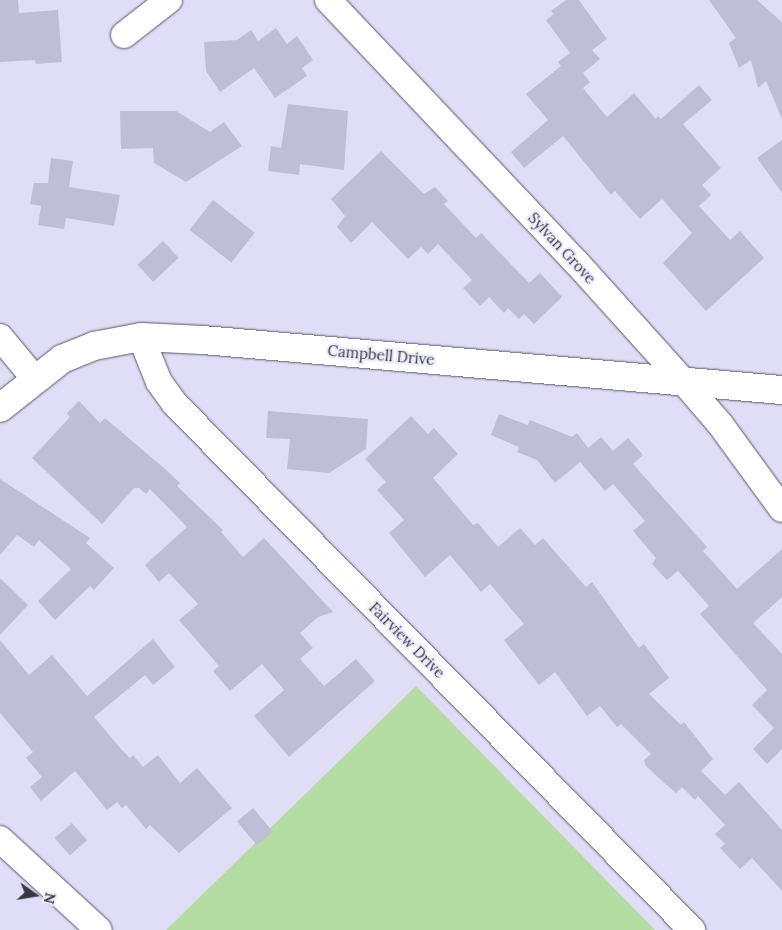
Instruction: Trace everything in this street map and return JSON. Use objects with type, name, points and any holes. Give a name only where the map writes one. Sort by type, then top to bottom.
[{"type":"street","points":[[124,35],[170,0]]},
{"type":"street","name":"Sylvan Grove","points":[[328,0],[576,262],[683,381],[720,424],[782,509]]},
{"type":"street","points":[[0,337],[35,379]]},
{"type":"street","name":"Campbell Drive","points":[[0,408],[62,359],[94,346],[141,337],[203,340],[782,390]]},
{"type":"street","name":"Fairview Drive","points":[[141,337],[159,382],[175,404],[692,930]]},
{"type":"street","points":[[0,839],[100,930]]},
{"type":"green space","points":[[416,686],[655,930],[166,930]]},
{"type":"building","points":[[0,0],[18,0],[19,13],[58,10],[62,62],[36,64],[35,60],[0,62]]},
{"type":"building","points":[[566,0],[579,0],[607,39],[592,50],[600,59],[583,73],[590,82],[583,88],[607,117],[634,93],[656,119],[658,116],[661,119],[699,85],[712,100],[683,124],[721,168],[702,185],[711,195],[699,206],[730,240],[740,231],[764,258],[706,311],[663,263],[692,233],[662,199],[640,219],[615,191],[611,195],[563,136],[524,168],[511,152],[548,120],[526,94],[561,66],[558,62],[570,53],[546,20],[554,14],[551,11]]},
{"type":"building","points":[[709,0],[757,0],[782,22],[782,119],[766,81],[758,88],[751,60],[739,68],[729,43],[736,38]]},
{"type":"building","points":[[276,28],[287,44],[297,36],[313,60],[302,68],[307,76],[275,98],[254,68],[220,92],[206,71],[204,42],[237,40],[251,30],[258,41]]},
{"type":"building","points":[[288,104],[348,111],[344,170],[300,164],[299,175],[268,171],[271,146],[281,148]]},
{"type":"building","points":[[120,111],[176,111],[210,132],[224,122],[242,146],[186,182],[154,163],[153,148],[121,149]]},
{"type":"building","points":[[782,140],[782,193],[757,158]]},
{"type":"building","points":[[381,151],[424,194],[435,187],[448,201],[444,204],[476,238],[481,233],[529,283],[540,273],[562,297],[534,324],[524,314],[519,319],[508,308],[504,313],[489,297],[480,306],[463,288],[472,280],[438,244],[428,254],[421,247],[408,259],[372,222],[351,243],[337,227],[345,216],[331,199]]},
{"type":"building","points":[[51,158],[73,161],[69,187],[120,195],[114,226],[66,218],[64,229],[38,225],[41,206],[30,204],[34,183],[48,183]]},
{"type":"building","points":[[213,200],[255,233],[231,263],[190,230]]},
{"type":"building","points":[[163,241],[179,258],[153,282],[137,265]]},
{"type":"building","points":[[79,401],[100,423],[105,418],[180,483],[177,486],[223,530],[221,532],[243,557],[264,538],[333,612],[318,617],[300,633],[313,648],[300,659],[324,686],[356,659],[375,681],[289,757],[254,716],[284,690],[262,664],[230,691],[213,671],[219,666],[179,620],[198,604],[169,573],[159,582],[145,565],[187,527],[150,489],[146,494],[139,488],[134,488],[102,524],[32,458],[70,417],[67,413]]},
{"type":"building","points":[[268,411],[368,419],[366,449],[329,473],[287,469],[290,439],[266,438]]},
{"type":"building","points":[[499,414],[528,425],[530,420],[572,437],[577,433],[588,448],[601,437],[613,451],[628,438],[643,455],[633,464],[707,547],[703,551],[737,589],[782,549],[782,597],[753,623],[782,654],[782,749],[767,764],[753,749],[774,728],[752,705],[767,690],[700,614],[709,606],[678,571],[667,580],[652,564],[656,558],[633,531],[645,521],[613,484],[605,491],[580,462],[555,483],[537,460],[517,452],[519,447],[491,435]]},
{"type":"building","points":[[411,416],[428,434],[434,428],[458,454],[433,478],[473,525],[478,523],[498,547],[520,528],[535,545],[543,538],[586,587],[592,582],[639,648],[644,644],[669,678],[649,694],[681,725],[684,722],[713,759],[701,771],[725,795],[739,782],[782,830],[782,891],[752,858],[740,869],[720,848],[725,844],[715,834],[725,825],[698,796],[695,800],[682,787],[676,793],[646,766],[644,760],[651,754],[621,724],[617,727],[600,706],[587,716],[555,672],[539,685],[504,640],[524,624],[490,584],[481,592],[450,555],[425,577],[389,533],[404,520],[377,490],[386,482],[365,459]]},
{"type":"building","points":[[0,479],[90,538],[86,543],[114,568],[94,590],[90,586],[55,620],[38,601],[71,569],[39,540],[34,547],[17,535],[0,555]]},
{"type":"building","points":[[0,578],[28,605],[0,635]]},
{"type":"building","points":[[153,639],[175,667],[153,685],[145,675],[94,717],[121,749],[130,758],[133,755],[143,767],[158,755],[180,783],[197,768],[232,808],[179,853],[150,825],[146,829],[126,805],[122,808],[117,802],[107,810],[75,771],[41,801],[30,787],[42,777],[26,758],[33,752],[0,713],[0,640],[29,675],[52,655],[87,696]]},
{"type":"building","points":[[253,808],[273,832],[257,845],[237,821]]},
{"type":"building","points":[[72,823],[87,840],[70,855],[55,838]]}]
